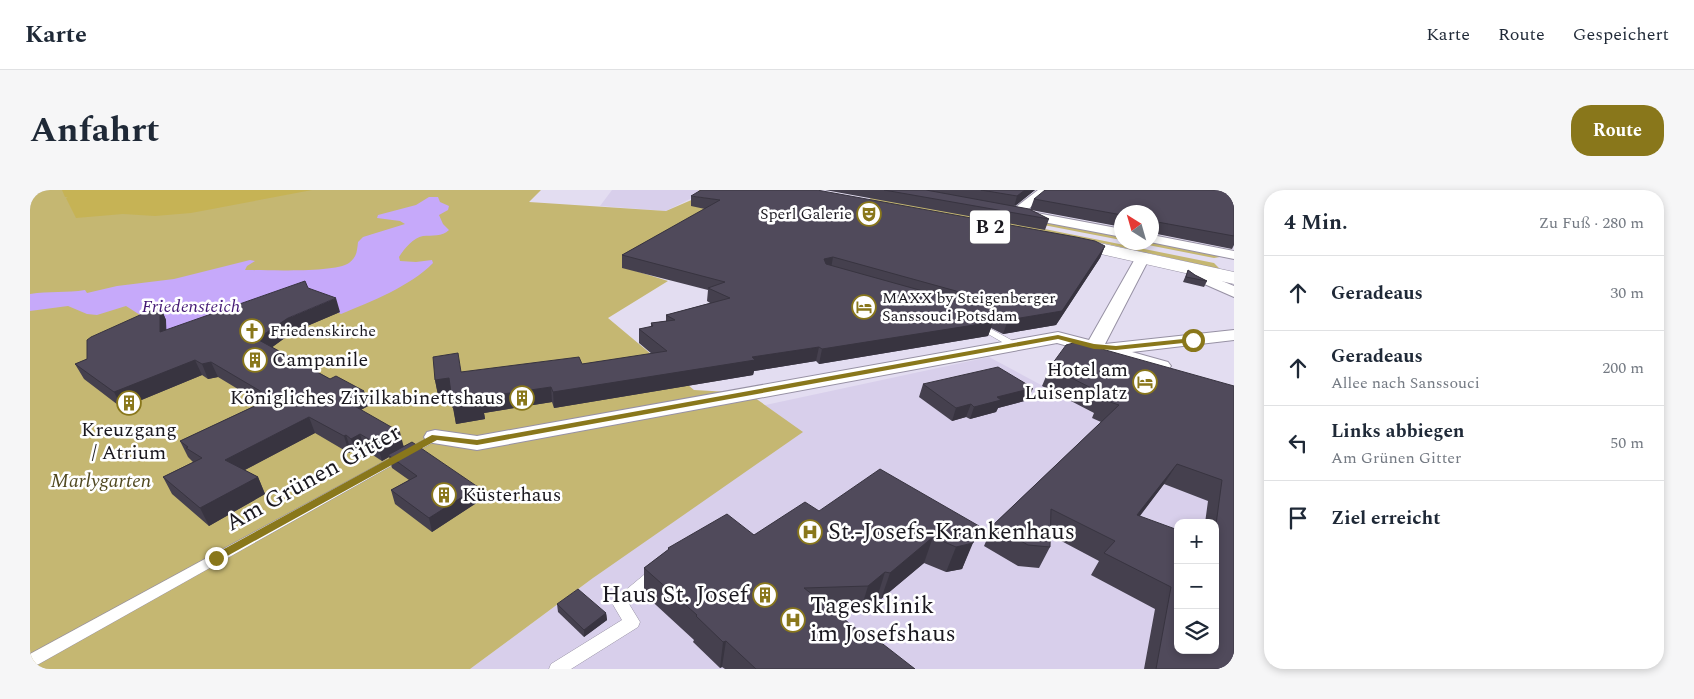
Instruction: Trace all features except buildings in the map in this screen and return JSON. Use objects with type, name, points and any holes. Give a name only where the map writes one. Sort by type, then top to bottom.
[{"type":"main road","points":[[1053,239],[1234,278]]},
{"type":"street","points":[[1016,213],[1045,190]]},
{"type":"street","points":[[1002,210],[1114,231]]},
{"type":"street","points":[[1159,240],[1232,254]]},
{"type":"street","points":[[1094,346],[1142,259],[1198,276],[1234,284]]},
{"type":"street","points":[[1198,276],[1234,292]]},
{"type":"street","points":[[1094,346],[1116,348],[1234,335]]},
{"type":"street","points":[[435,437],[477,443],[1058,337],[1178,370]]},
{"type":"lane","points":[[991,332],[1012,344]]},
{"type":"lane","name":"Am Grünen Gitter","points":[[30,662],[435,437]]},
{"type":"lane","points":[[557,669],[632,622],[620,603],[666,564]]},
{"type":"shaded area","points":[[62,190],[312,190],[191,213],[155,216],[123,214],[76,218],[66,198],[68,197],[65,197]]},
{"type":"shaded area","points":[[612,190],[703,190],[702,193],[666,211],[600,206]]},
{"type":"shaded area","name":"St.-Josefs-Krankenhaus","points":[[989,357],[1095,414],[1092,418],[1234,473],[1234,669],[470,669],[593,578],[747,409]]},
{"type":"green space","name":"Marlygarten","points":[[30,190],[541,190],[529,202],[666,211],[696,198],[699,190],[720,190],[719,205],[623,267],[668,281],[608,318],[694,390],[748,393],[803,432],[593,578],[470,669],[30,669]]},
{"type":"green space","points":[[875,195],[1114,243],[1114,246],[1107,244],[868,200]]},
{"type":"green space","points":[[1028,218],[1114,235],[1114,239],[1028,222]]},
{"type":"green space","points":[[1159,243],[1226,256],[1214,258],[1159,247]]},
{"type":"green space","points":[[1134,250],[1149,250],[1214,263],[1220,269]]},
{"type":"water","name":"Friedensteich","points":[[429,197],[438,197],[440,202],[449,206],[448,210],[439,215],[443,224],[449,230],[440,235],[423,236],[412,241],[399,257],[400,261],[432,260],[433,263],[402,286],[341,314],[337,312],[182,341],[158,326],[166,321],[165,319],[148,320],[126,306],[97,315],[87,314],[68,306],[30,311],[30,294],[85,290],[87,293],[117,286],[174,279],[250,260],[255,261],[247,266],[245,270],[316,270],[342,266],[354,258],[358,242],[363,237],[405,224],[400,221],[377,218],[378,215],[416,205]]},
{"type":"place","name":"Sperl Galerie","points":[[869,214]]},
{"type":"place","name":"MAXX by Steigenberger Sanssouci Potsdam","points":[[864,307]]},
{"type":"place","name":"Friedenskirche","points":[[252,331]]},
{"type":"place","name":"Campanile","points":[[255,360]]},
{"type":"place","name":"Hotel am Luisenplatz","points":[[1145,382]]},
{"type":"place","name":"Königliches Zivilkabinettshaus","points":[[522,398]]},
{"type":"place","name":"Kreuzgang / Atrium","points":[[129,403]]},
{"type":"place","name":"Küsterhaus","points":[[444,495]]},
{"type":"place","name":"St.-Josefs-Krankenhaus","points":[[810,532]]},
{"type":"place","name":"Haus St. Josef","points":[[765,595]]},
{"type":"place","name":"Tagesklinik im Josefshaus","points":[[793,620]]},
{"type":"route","points":[[216,558],[435,437],[477,443],[1058,337],[1094,346],[1116,348],[1193,340]]}]
